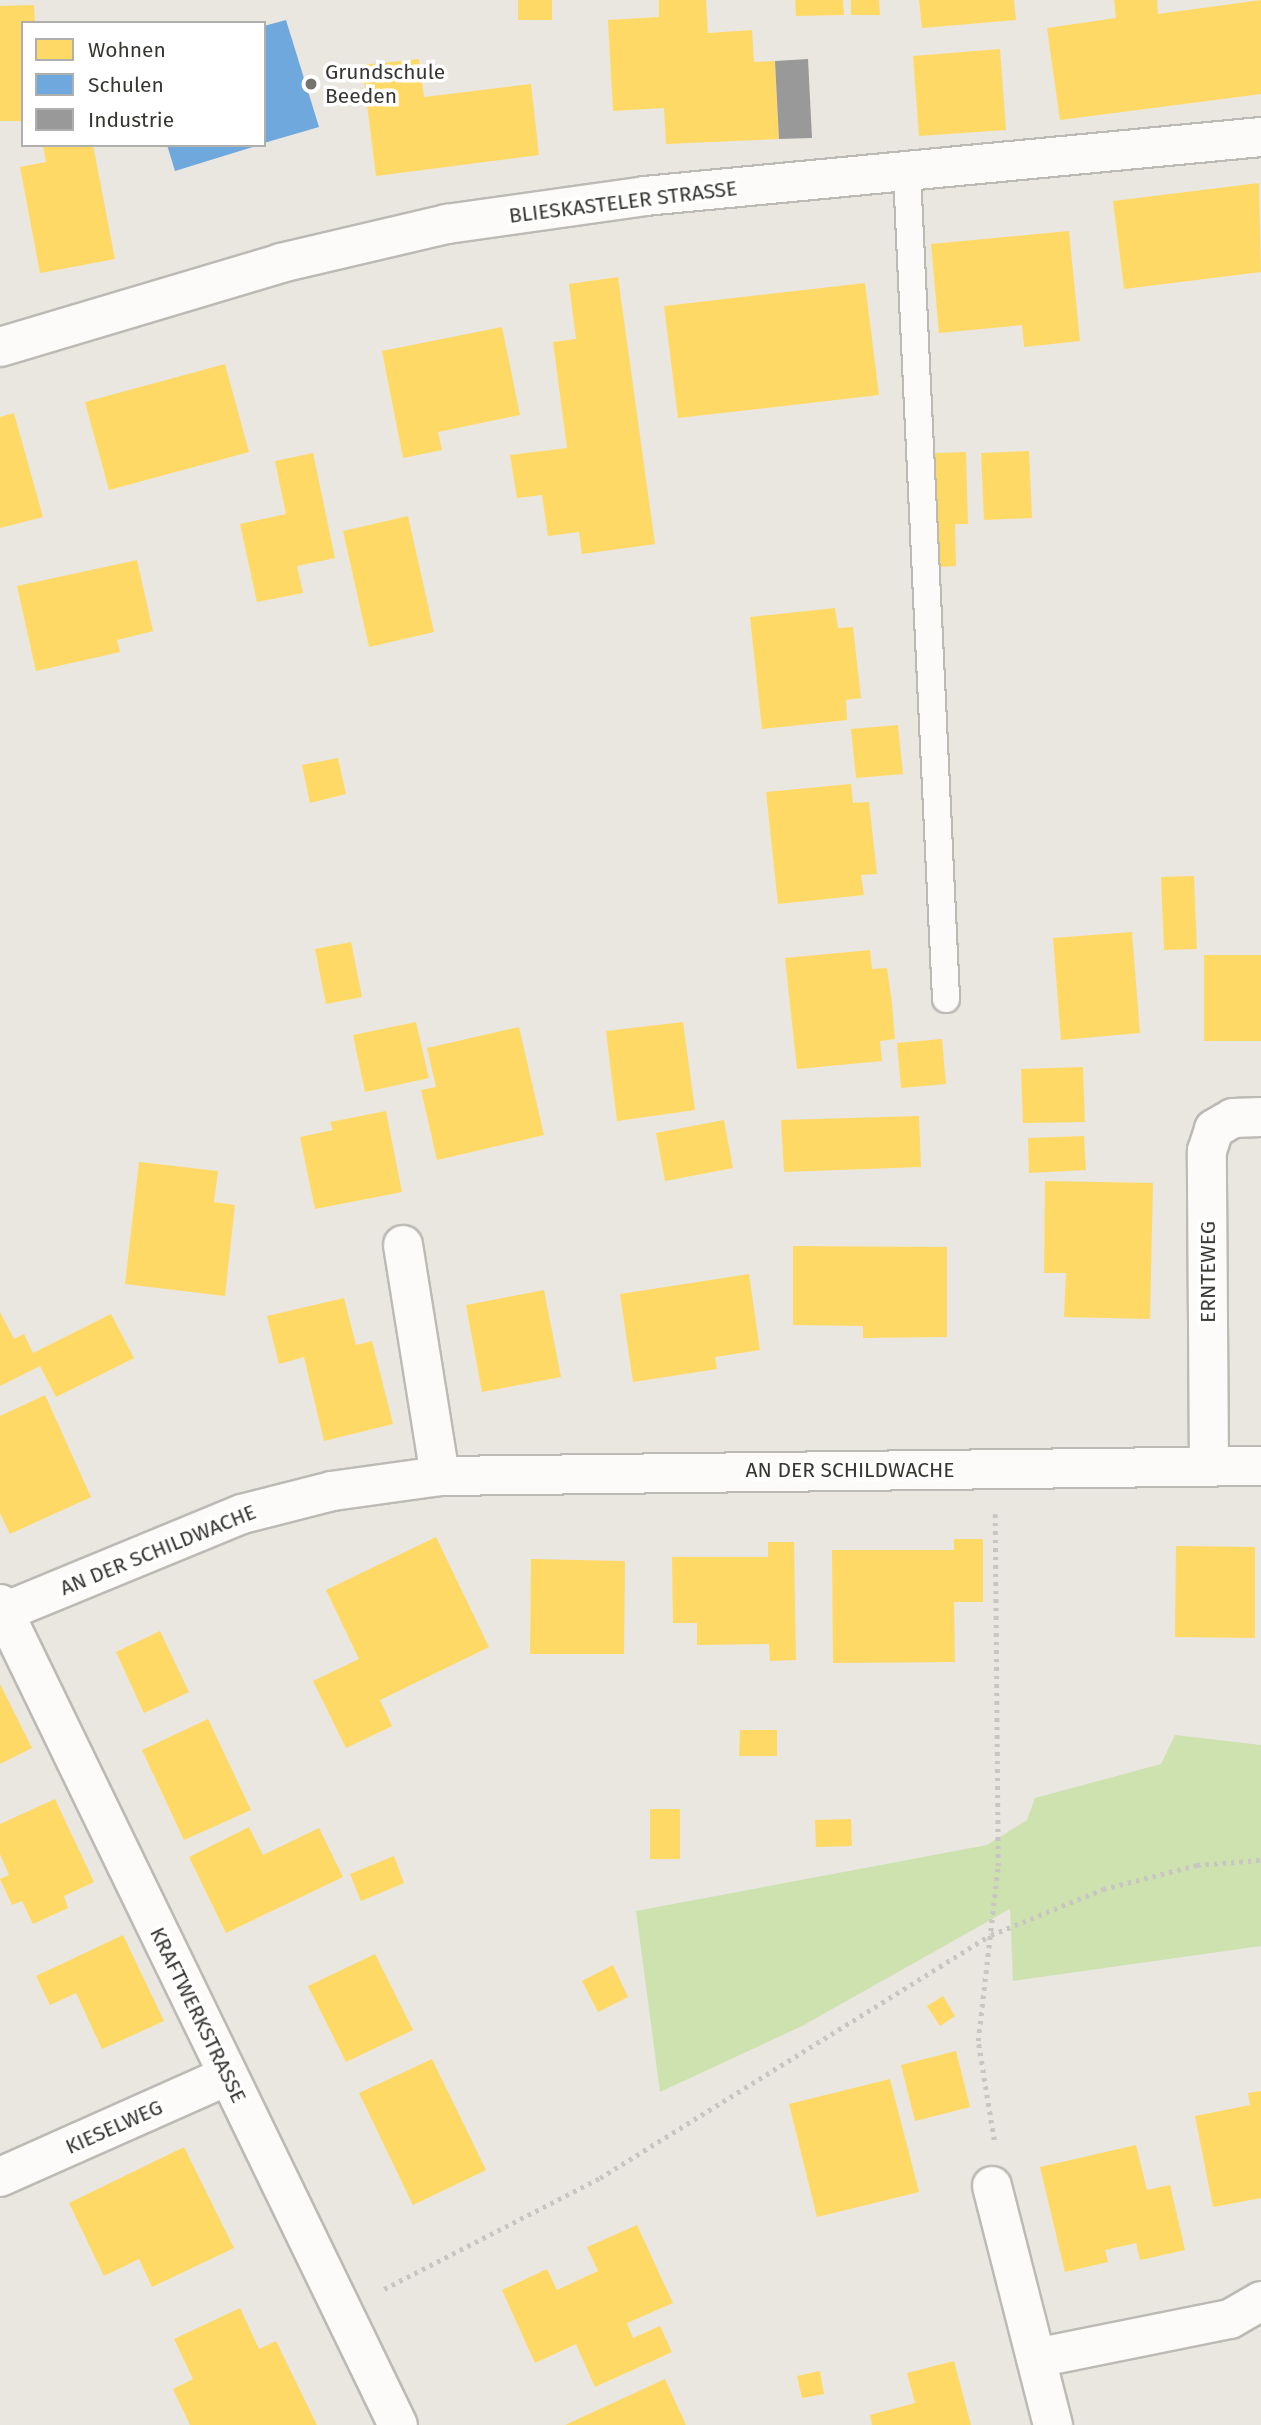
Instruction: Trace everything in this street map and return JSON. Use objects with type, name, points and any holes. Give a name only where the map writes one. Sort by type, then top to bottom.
[{"type":"street","name":"BLIESKASTELER STRASSE","points":[[0,346],[281,263],[447,224],[645,196],[906,174],[1261,137]]},
{"type":"street","name":"ERNTEWEG","points":[[1209,1467],[1207,1151],[1214,1129],[1233,1118],[1261,1117]]},
{"type":"street","points":[[403,1245],[440,1476]]},
{"type":"street","name":"AN DER SCHILDWACHE","points":[[2,1608],[242,1514],[332,1490],[440,1476],[1261,1466]]},
{"type":"street","name":"KRAFTWERKSTRASSE","points":[[2,1608],[398,2425]]},
{"type":"street","name":"KIESELWEG","points":[[0,2177],[227,2076]]},
{"type":"street","points":[[992,2186],[1054,2425]]},
{"type":"street","points":[[1035,2358],[1230,2319],[1261,2301]]},
{"type":"lane","points":[[906,174],[946,999]]},
{"type":"path","points":[[992,2186],[997,2159],[978,2040],[998,1866],[994,1470]]},
{"type":"path","points":[[342,2310],[600,2178],[991,1935],[1103,1889],[1197,1865],[1261,1860]]},
{"type":"green space","points":[[1175,1735],[1261,1745],[1261,1946],[1013,1981],[1010,1909],[802,2026],[660,2092],[636,1911],[987,1845],[1027,1820],[1035,1798],[1161,1764]]},
{"type":"building: Wohnen","points":[[518,0],[552,0],[552,20],[518,20]]},
{"type":"building: Wohnen","points":[[659,0],[706,0],[708,33],[752,30],[754,62],[775,61],[779,139],[666,144],[664,108],[613,111],[608,20],[659,17]]},
{"type":"building: Wohnen","points":[[795,0],[843,0],[844,15],[796,16]]},
{"type":"building: Wohnen","points":[[851,0],[879,0],[880,15],[851,15]]},
{"type":"building: Wohnen","points":[[919,0],[1014,0],[1016,20],[922,28]]},
{"type":"building: Wohnen","points":[[1114,0],[1157,0],[1158,14],[1261,0],[1261,94],[1060,120],[1047,28],[1116,18]]},
{"type":"building: Wohnen","points":[[34,5],[35,21],[21,21],[21,121],[0,121],[0,6]]},
{"type":"building: Wohnen","points":[[1000,49],[1006,130],[919,136],[913,56]]},
{"type":"building: Wohnen","points":[[419,59],[424,97],[531,84],[539,155],[376,176],[362,65]]},
{"type":"building: Wohnen","points":[[43,147],[93,147],[115,259],[40,273],[20,167],[46,162]]},
{"type":"building: Wohnen","points":[[1259,183],[1261,272],[1124,289],[1113,201]]},
{"type":"building: Wohnen","points":[[1069,231],[1080,341],[1024,347],[1022,325],[939,333],[931,244]]},
{"type":"building: Wohnen","points":[[618,277],[655,544],[582,554],[579,532],[548,536],[542,495],[517,498],[510,455],[567,448],[553,342],[576,339],[569,284]]},
{"type":"building: Wohnen","points":[[865,283],[879,395],[678,418],[664,306]]},
{"type":"building: Wohnen","points":[[502,327],[520,415],[438,432],[442,450],[403,458],[382,351]]},
{"type":"building: Wohnen","points":[[225,364],[249,452],[109,490],[85,402]]},
{"type":"building: Wohnen","points":[[14,413],[43,517],[0,528],[0,417]]},
{"type":"building: Wohnen","points":[[1029,451],[1032,518],[984,520],[981,453]]},
{"type":"building: Wohnen","points":[[966,452],[968,524],[955,524],[956,566],[939,567],[935,453]]},
{"type":"building: Wohnen","points":[[313,453],[335,558],[297,566],[303,593],[257,602],[240,524],[286,514],[275,461]]},
{"type":"building: Wohnen","points":[[408,516],[434,632],[369,647],[343,531]]},
{"type":"building: Wohnen","points":[[137,560],[153,631],[117,640],[120,652],[36,671],[17,586]]},
{"type":"building: Wohnen","points":[[835,608],[838,628],[853,627],[861,698],[846,700],[847,720],[762,729],[750,617]]},
{"type":"building: Wohnen","points":[[898,725],[903,774],[856,778],[851,729]]},
{"type":"building: Wohnen","points":[[338,758],[346,794],[310,803],[302,765]]},
{"type":"building: Wohnen","points":[[851,784],[853,803],[869,802],[877,874],[861,875],[864,895],[778,904],[766,792]]},
{"type":"building: Wohnen","points":[[1194,876],[1197,949],[1164,950],[1161,877]]},
{"type":"building: Wohnen","points":[[1132,932],[1140,1033],[1061,1040],[1053,938]]},
{"type":"building: Wohnen","points":[[351,942],[362,997],[326,1004],[315,949]]},
{"type":"building: Wohnen","points":[[870,950],[872,969],[887,968],[892,1003],[895,1039],[880,1041],[882,1061],[797,1069],[785,958]]},
{"type":"building: Wohnen","points":[[1204,955],[1261,955],[1261,1041],[1204,1041]]},
{"type":"building: Wohnen","points":[[416,1022],[429,1078],[365,1092],[353,1035]]},
{"type":"building: Wohnen","points":[[683,1022],[695,1110],[617,1121],[606,1031]]},
{"type":"building: Wohnen","points":[[519,1027],[544,1135],[437,1160],[421,1090],[436,1087],[427,1048]]},
{"type":"building: Wohnen","points":[[942,1039],[946,1084],[901,1088],[897,1043]]},
{"type":"building: Wohnen","points":[[1083,1067],[1085,1122],[1023,1123],[1021,1069]]},
{"type":"building: Wohnen","points":[[386,1111],[402,1192],[315,1209],[300,1137],[333,1130],[330,1122]]},
{"type":"building: Wohnen","points":[[919,1116],[921,1167],[784,1172],[781,1120]]},
{"type":"building: Wohnen","points":[[724,1120],[733,1168],[665,1181],[656,1133]]},
{"type":"building: Wohnen","points":[[1084,1136],[1086,1170],[1029,1173],[1028,1138]]},
{"type":"building: Wohnen","points":[[139,1162],[218,1171],[214,1202],[235,1205],[225,1296],[125,1284]]},
{"type":"building: Wohnen","points":[[1045,1181],[1153,1183],[1150,1319],[1064,1317],[1066,1273],[1044,1273]]},
{"type":"building: Wohnen","points":[[793,1246],[947,1247],[947,1337],[863,1338],[863,1326],[793,1325]]},
{"type":"building: Wohnen","points":[[749,1274],[760,1350],[715,1357],[717,1369],[633,1382],[620,1294]]},
{"type":"building: Wohnen","points":[[544,1290],[561,1377],[482,1392],[466,1305]]},
{"type":"building: Wohnen","points":[[344,1298],[356,1345],[372,1341],[393,1424],[324,1441],[304,1357],[279,1364],[267,1316]]},
{"type":"building: Wohnen","points":[[0,1312],[14,1339],[24,1334],[33,1353],[111,1314],[134,1358],[56,1397],[40,1366],[0,1386]]},
{"type":"building: Wohnen","points":[[45,1395],[91,1497],[10,1534],[0,1513],[0,1416]]},
{"type":"building: Wohnen","points":[[436,1537],[489,1647],[380,1700],[392,1726],[346,1748],[313,1681],[359,1659],[326,1590]]},
{"type":"building: Wohnen","points":[[954,1539],[983,1539],[983,1602],[954,1602],[955,1662],[833,1663],[832,1550],[954,1550]]},
{"type":"building: Wohnen","points":[[768,1542],[794,1542],[796,1660],[770,1661],[769,1644],[697,1645],[697,1623],[673,1623],[672,1557],[768,1557]]},
{"type":"building: Wohnen","points":[[1176,1546],[1255,1547],[1255,1638],[1175,1637]]},
{"type":"building: Wohnen","points":[[531,1559],[625,1561],[624,1654],[530,1654]]},
{"type":"building: Wohnen","points":[[160,1631],[189,1692],[144,1713],[116,1652]]},
{"type":"building: Wohnen","points":[[0,1684],[32,1748],[0,1764]]},
{"type":"building: Wohnen","points":[[208,1719],[251,1810],[184,1840],[142,1750]]},
{"type":"building: Wohnen","points":[[740,1730],[777,1730],[777,1756],[739,1756]]},
{"type":"building: Wohnen","points":[[55,1799],[94,1882],[64,1896],[68,1908],[33,1924],[22,1901],[12,1905],[0,1879],[9,1875],[0,1854],[0,1824]]},
{"type":"building: Wohnen","points":[[650,1809],[680,1809],[680,1859],[650,1859]]},
{"type":"building: Wohnen","points":[[851,1819],[852,1846],[816,1847],[815,1820]]},
{"type":"building: Wohnen","points":[[249,1827],[263,1855],[319,1828],[343,1877],[226,1933],[189,1857]]},
{"type":"building: Wohnen","points":[[394,1856],[404,1883],[361,1901],[350,1874]]},
{"type":"building: Wohnen","points":[[123,1935],[164,2021],[102,2049],[76,1993],[50,2005],[36,1976]]},
{"type":"building: Wohnen","points":[[375,1954],[413,2030],[346,2062],[308,1986]]},
{"type":"building: Wohnen","points":[[613,1965],[628,1997],[598,2012],[582,1981]]},
{"type":"building: Wohnen","points":[[943,1996],[955,2016],[940,2026],[927,2006]]},
{"type":"building: Wohnen","points":[[956,2051],[970,2107],[915,2121],[901,2065]]},
{"type":"building: Wohnen","points":[[432,2059],[486,2170],[413,2205],[359,2093]]},
{"type":"building: Wohnen","points":[[890,2079],[919,2192],[817,2217],[789,2104]]},
{"type":"building: Wohnen","points":[[1261,2091],[1261,2198],[1213,2207],[1195,2116],[1250,2105],[1248,2093]]},
{"type":"building: Wohnen","points":[[1136,2145],[1147,2190],[1170,2185],[1185,2250],[1140,2260],[1136,2243],[1105,2250],[1108,2262],[1065,2272],[1040,2167]]},
{"type":"building: Wohnen","points":[[184,2147],[234,2248],[152,2287],[139,2259],[104,2276],[69,2203]]},
{"type":"building: Wohnen","points":[[637,2225],[673,2303],[627,2323],[633,2338],[660,2326],[672,2352],[595,2387],[576,2344],[535,2363],[502,2290],[547,2269],[557,2290],[598,2271],[587,2247]]},
{"type":"building: Wohnen","points":[[240,2308],[259,2349],[276,2341],[317,2425],[190,2425],[173,2389],[193,2379],[174,2339]]},
{"type":"building: Wohnen","points":[[954,2361],[971,2425],[872,2425],[870,2415],[915,2403],[907,2373]]},
{"type":"building: Wohnen","points":[[820,2371],[824,2394],[802,2398],[797,2376]]},
{"type":"building: Wohnen","points":[[665,2379],[686,2425],[565,2425]]},
{"type":"building: Schulen","points":[[286,20],[319,127],[266,142],[266,25]]},
{"type":"building: Schulen","points":[[168,147],[253,147],[175,171]]},
{"type":"building: Industrie","points":[[808,59],[812,138],[779,139],[775,61]]},
{"type":"place","name":"Grundschule Beeden","points":[[311,84]]}]
